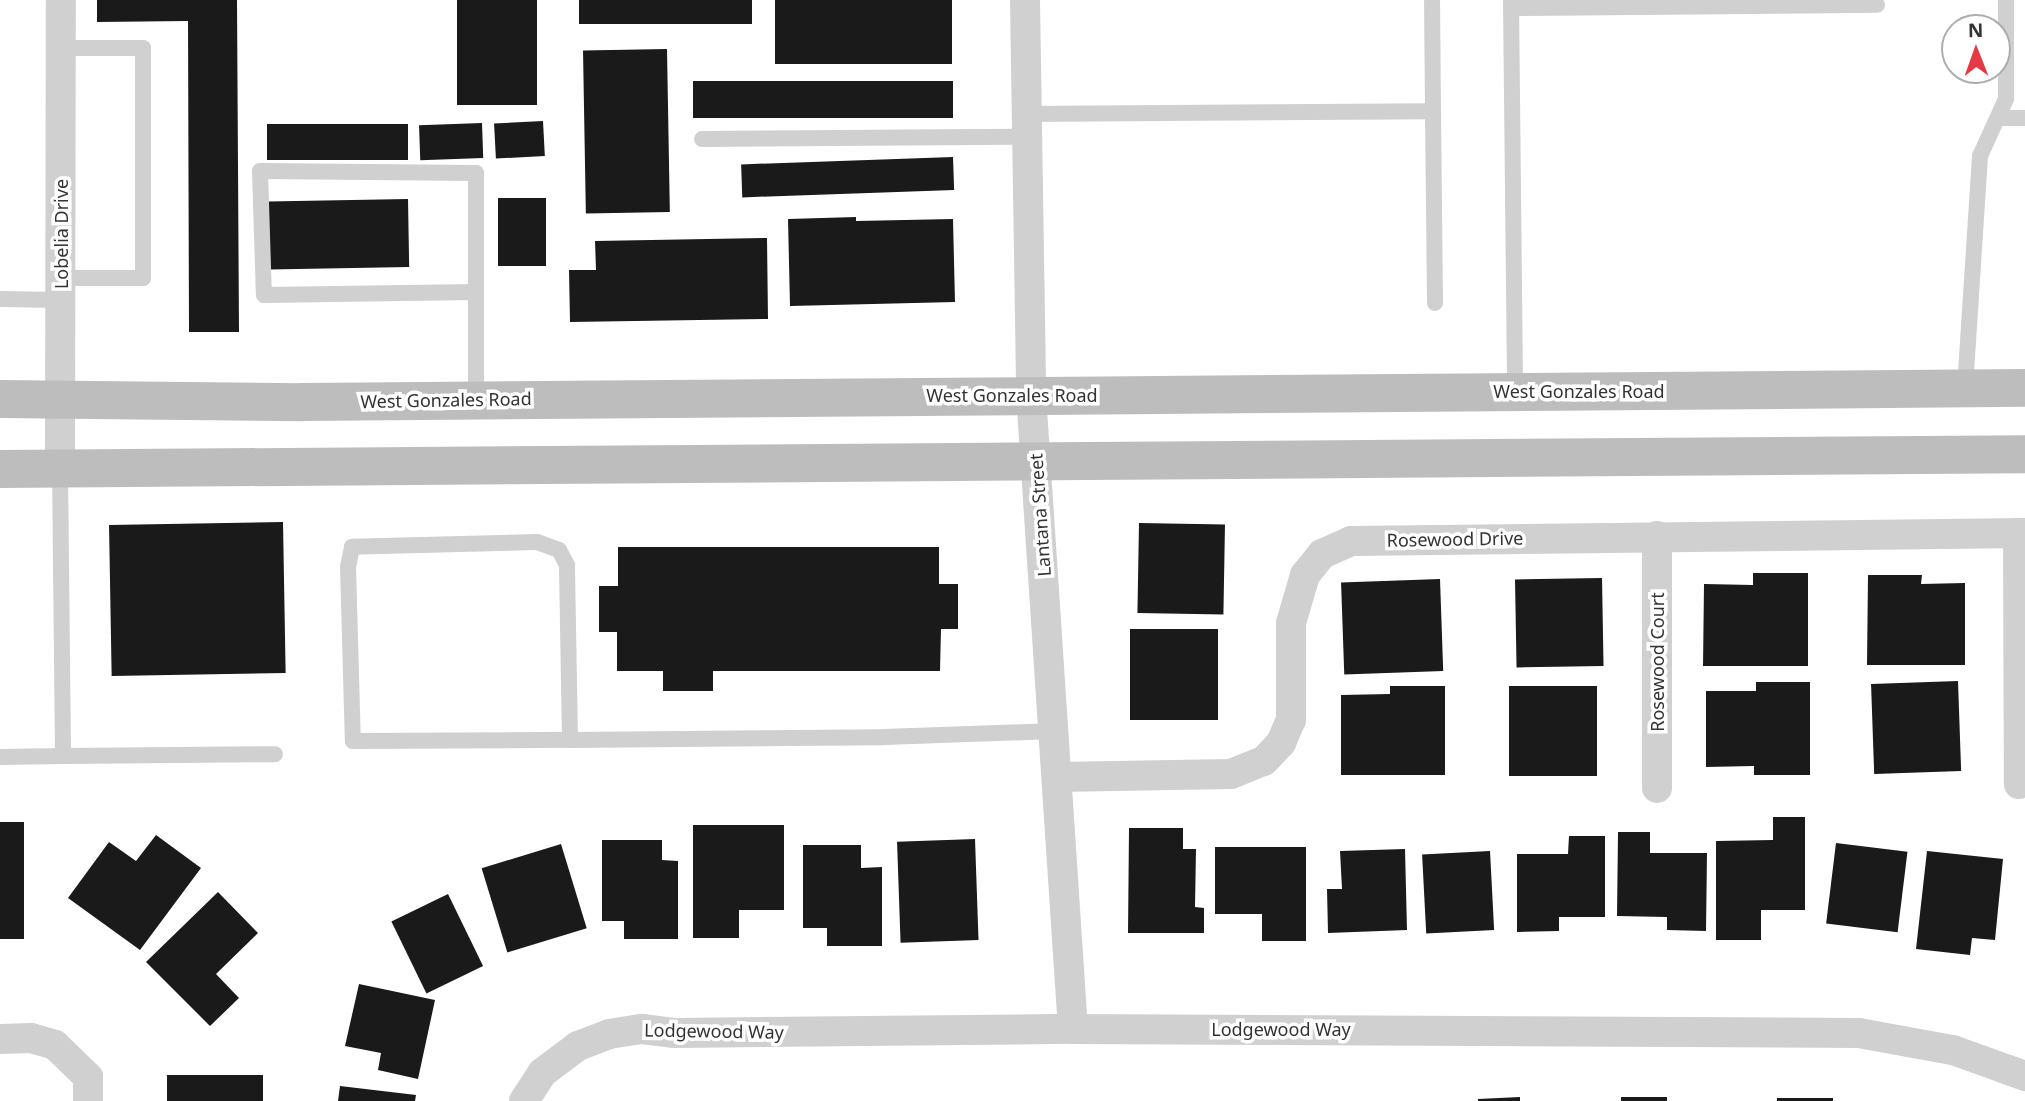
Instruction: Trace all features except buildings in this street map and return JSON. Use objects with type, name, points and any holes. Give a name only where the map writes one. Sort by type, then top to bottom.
[{"type":"main road","name":"West Gonzales Road","points":[[0,399],[476,400],[2025,388]]},
{"type":"main road","points":[[0,468],[2025,454]]},
{"type":"street","name":"Lobelia Drive","points":[[60,468],[61,0]]},
{"type":"street","name":"Lantana Street","points":[[1025,0],[1031,394],[1073,1029]]},
{"type":"street","name":"Rosewood Drive","points":[[1057,777],[1231,774],[1264,761],[1281,743],[1291,720],[1291,622],[1305,575],[1322,554],[1351,541],[2022,533]]},
{"type":"street","points":[[2019,784],[2022,533]]},
{"type":"street","name":"Rosewood Court","points":[[1657,536],[1657,788]]},
{"type":"street","name":"Lodgewood Way","points":[[524,1101],[542,1073],[578,1046],[609,1034],[642,1029],[689,1032],[1073,1029],[1859,1033],[1952,1050],[2025,1076]]},
{"type":"street","points":[[0,1039],[31,1038],[55,1045],[74,1059],[88,1077],[88,1101]]},
{"type":"lane","points":[[1432,0],[1435,303]]},
{"type":"lane","points":[[1965,388],[1980,156],[2006,99],[2006,0]]},
{"type":"lane","points":[[1515,391],[1511,4],[1877,5]]},
{"type":"lane","points":[[0,299],[143,278],[143,48],[61,48]]},
{"type":"lane","points":[[702,139],[1433,111]]},
{"type":"lane","points":[[1998,118],[2025,118]]},
{"type":"lane","points":[[476,292],[264,295],[260,171],[476,173],[476,292],[476,400]]},
{"type":"lane","points":[[60,468],[63,756]]},
{"type":"lane","points":[[570,740],[567,565],[559,550],[537,542],[368,543],[352,547],[348,567],[353,741],[570,740],[1054,731]]},
{"type":"lane","points":[[0,757],[275,754]]}]
